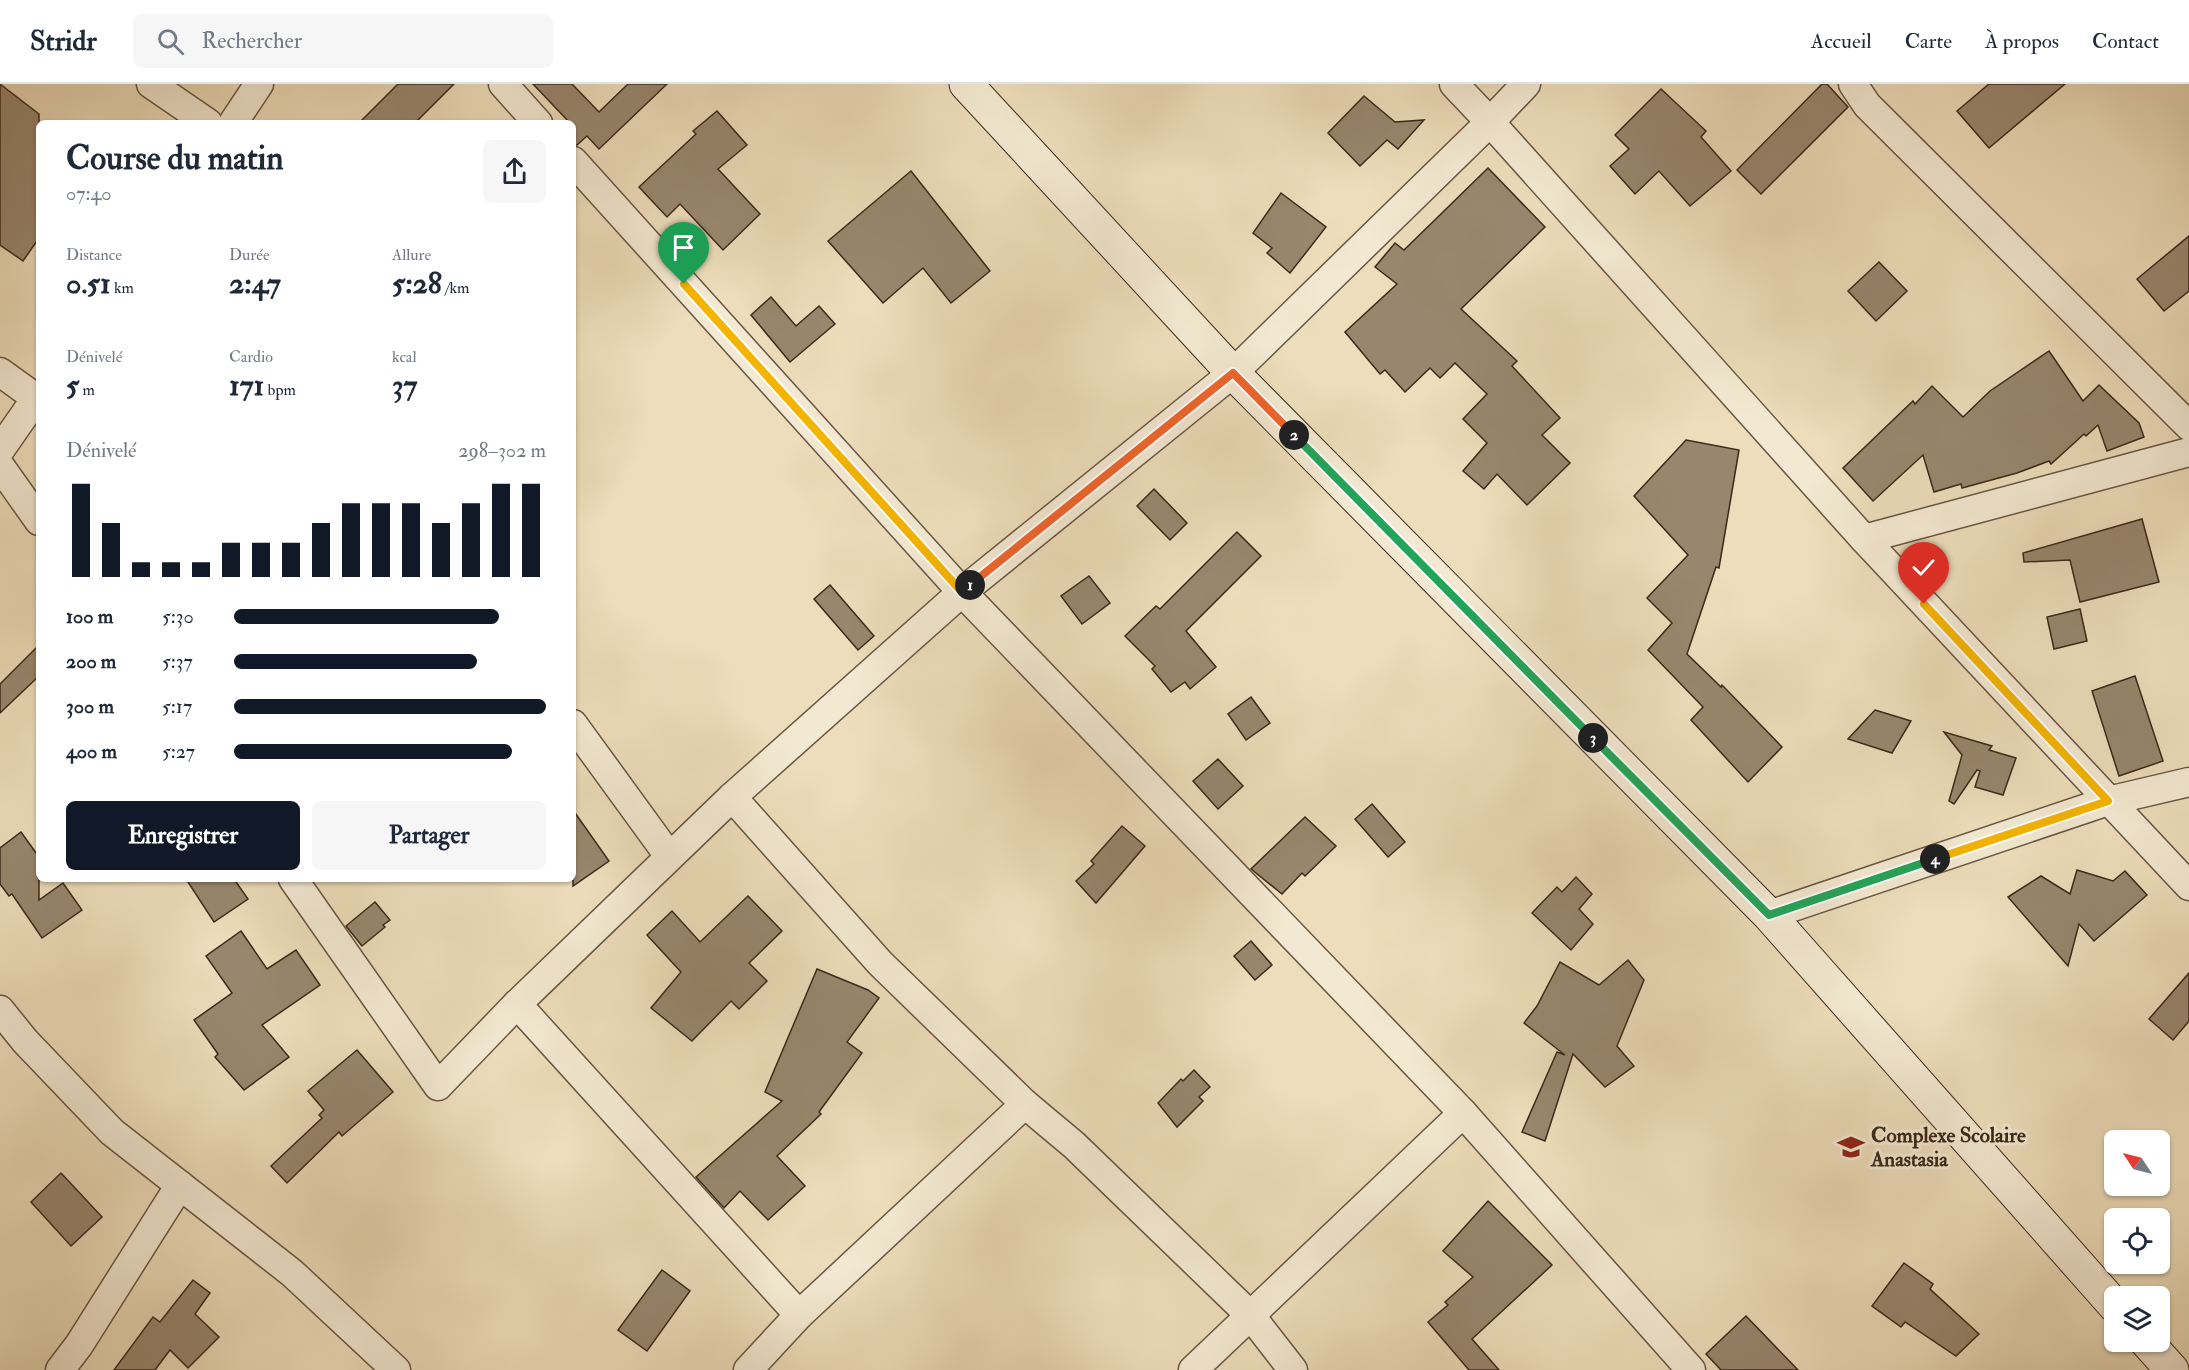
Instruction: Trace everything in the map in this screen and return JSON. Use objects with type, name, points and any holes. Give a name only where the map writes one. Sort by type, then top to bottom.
[{"type":"street","points":[[151,84],[204,120]]},
{"type":"street","points":[[235,120],[260,84]]},
{"type":"street","points":[[503,84],[535,120]]},
{"type":"street","points":[[966,84],[1233,373],[1769,915],[2104,1294]]},
{"type":"street","points":[[1454,84],[1863,539],[2189,886]]},
{"type":"street","points":[[295,882],[438,1086],[517,1004],[732,797],[962,592],[1233,373],[1526,84]]},
{"type":"street","points":[[1853,84],[1867,105],[2189,426]]},
{"type":"street","points":[[576,164],[962,592],[1463,1113],[1691,1370]]},
{"type":"street","points":[[0,372],[36,395]]},
{"type":"street","points":[[0,450],[36,399]]},
{"type":"street","points":[[1863,539],[2189,452]]},
{"type":"street","points":[[0,466],[36,517]]},
{"type":"street","points":[[576,728],[669,856]]},
{"type":"street","points":[[1769,915],[2108,801],[2189,782]]},
{"type":"street","points":[[732,797],[880,963],[1025,1104],[1074,1145],[1251,1316],[1293,1370]]},
{"type":"street","points":[[517,1004],[799,1315]]},
{"type":"street","points":[[0,1010],[25,1041],[112,1132],[292,1273],[396,1370]]},
{"type":"street","points":[[748,1370],[799,1315],[1025,1104]]},
{"type":"street","points":[[1193,1370],[1463,1113]]},
{"type":"street","points":[[60,1370],[79,1345],[180,1185]]},
{"type":"street","points":[[2156,1352],[2172,1370]]},
{"type":"building","points":[[0,84],[39,114],[39,120],[36,120],[36,242],[23,261],[0,245]]},
{"type":"building","points":[[398,84],[454,84],[418,120],[362,120]]},
{"type":"building","points":[[533,84],[572,84],[599,112],[628,84],[667,84],[599,149],[587,136],[576,145],[576,120],[567,120]]},
{"type":"building","points":[[1822,84],[1827,84],[1848,107],[1761,194],[1737,170]]},
{"type":"building","points":[[1989,84],[2065,84],[1989,148],[1957,111]]},
{"type":"building","points":[[1661,89],[1706,131],[1701,137],[1731,171],[1690,206],[1659,171],[1635,194],[1610,166],[1629,149],[1615,135]]},
{"type":"building","points":[[1364,96],[1395,122],[1424,120],[1398,149],[1387,140],[1360,166],[1328,133]]},
{"type":"building","points":[[717,111],[747,145],[718,169],[760,214],[723,250],[680,204],[667,217],[639,187],[696,134],[693,131]]},
{"type":"building","points":[[1488,168],[1545,227],[1461,309],[1517,361],[1512,366],[1560,418],[1542,435],[1570,463],[1527,505],[1497,474],[1484,489],[1463,471],[1487,443],[1463,419],[1487,394],[1455,363],[1440,378],[1430,368],[1405,392],[1385,370],[1380,374],[1345,332],[1397,284],[1375,267],[1395,243],[1404,250]]},
{"type":"building","points":[[911,171],[990,271],[951,303],[923,268],[883,303],[828,241]]},
{"type":"building","points":[[1281,193],[1326,227],[1290,273],[1267,253],[1272,248],[1253,233]]},
{"type":"building","points":[[2189,236],[2189,291],[2164,311],[2137,279]]},
{"type":"building","points":[[1879,262],[1907,291],[1876,321],[1848,291]]},
{"type":"building","points":[[771,297],[796,326],[819,306],[835,324],[790,362],[751,315]]},
{"type":"building","points":[[2049,351],[2083,401],[2099,385],[2139,423],[2144,437],[2107,451],[2098,425],[2086,436],[2084,434],[2051,464],[2049,461],[2017,473],[1962,488],[1961,484],[1934,492],[1923,455],[1873,501],[1843,468],[1913,401],[1915,404],[1932,386],[1963,417],[1990,391]]},
{"type":"building","points":[[1686,440],[1739,450],[1719,568],[1716,567],[1687,654],[1721,687],[1722,685],[1782,747],[1748,782],[1691,720],[1703,707],[1648,650],[1672,623],[1647,598],[1688,555],[1634,496]]},
{"type":"building","points":[[1154,489],[1187,523],[1170,540],[1137,506]]},
{"type":"building","points":[[2142,519],[2159,582],[2080,602],[2070,560],[2024,562],[2023,553]]},
{"type":"building","points":[[1237,532],[1261,556],[1186,631],[1216,667],[1190,689],[1185,682],[1171,692],[1152,669],[1155,666],[1125,636],[1156,606],[1160,609]]},
{"type":"building","points":[[1089,576],[1110,603],[1082,624],[1061,596]]},
{"type":"building","points":[[830,585],[874,636],[858,650],[814,599]]},
{"type":"building","points":[[2080,609],[2087,641],[2054,649],[2047,617]]},
{"type":"building","points":[[36,648],[36,679],[0,713],[0,684]]},
{"type":"building","points":[[2135,676],[2163,761],[2119,776],[2092,691]]},
{"type":"building","points":[[1251,697],[1270,723],[1246,740],[1228,714]]},
{"type":"building","points":[[1875,710],[1911,721],[1892,753],[1848,739]]},
{"type":"building","points":[[1944,732],[1992,746],[1989,750],[2016,758],[2003,795],[1975,787],[1980,771],[1977,770],[1954,804],[1949,801],[1962,755]]},
{"type":"building","points":[[1218,759],[1243,786],[1218,809],[1193,781]]},
{"type":"building","points":[[1372,804],[1405,842],[1388,857],[1355,819]]},
{"type":"building","points":[[576,814],[609,861],[573,886],[573,882],[576,882]]},
{"type":"building","points":[[1305,817],[1336,846],[1305,876],[1302,873],[1282,894],[1251,869]]},
{"type":"building","points":[[1122,826],[1145,846],[1096,903],[1076,881],[1094,864],[1091,861]]},
{"type":"building","points":[[21,832],[36,853],[36,882],[39,882],[39,900],[63,883],[82,910],[42,938],[12,894],[9,896],[0,884],[0,848]]},
{"type":"building","points":[[2077,870],[2113,881],[2125,871],[2147,895],[2094,941],[2079,924],[2068,966],[2008,897],[2041,876],[2070,894]]},
{"type":"building","points":[[1576,877],[1592,894],[1579,909],[1593,924],[1571,950],[1532,913],[1557,887],[1562,892]]},
{"type":"building","points":[[188,882],[236,882],[248,899],[214,922]]},
{"type":"building","points":[[748,896],[782,931],[749,963],[767,981],[739,1009],[731,1001],[692,1041],[651,1008],[681,972],[647,935],[672,911],[700,942]]},
{"type":"building","points":[[375,902],[390,920],[362,946],[346,926]]},
{"type":"building","points":[[241,931],[267,969],[296,950],[320,985],[262,1025],[289,1057],[244,1090],[215,1057],[218,1054],[194,1020],[232,993],[206,956]]},
{"type":"building","points":[[1251,941],[1272,965],[1255,980],[1234,956]]},
{"type":"building","points":[[1628,960],[1644,980],[1617,1046],[1634,1066],[1605,1087],[1573,1054],[1545,1141],[1522,1132],[1557,1052],[1565,1055],[1524,1023],[1537,1006],[1560,962],[1599,985]]},
{"type":"building","points":[[817,969],[868,990],[879,998],[847,1042],[862,1053],[819,1112],[821,1114],[777,1156],[805,1186],[768,1220],[740,1191],[724,1208],[696,1177],[782,1101],[765,1092]]},
{"type":"building","points":[[2189,973],[2189,1021],[2173,1040],[2149,1019]]},
{"type":"building","points":[[357,1050],[393,1092],[342,1136],[339,1132],[287,1183],[271,1166],[322,1118],[319,1115],[324,1110],[308,1091]]},
{"type":"building","points":[[1194,1070],[1210,1087],[1199,1097],[1203,1101],[1177,1127],[1158,1103],[1181,1079],[1183,1081]]},
{"type":"building","points":[[61,1173],[102,1217],[71,1246],[31,1202]]},
{"type":"building","points":[[1488,1201],[1552,1265],[1472,1339],[1499,1370],[1469,1370],[1428,1322],[1448,1305],[1445,1302],[1473,1277],[1443,1251]]},
{"type":"building","points":[[1904,1263],[1933,1284],[1930,1289],[1979,1334],[1956,1356],[1905,1322],[1901,1327],[1872,1306]]},
{"type":"building","points":[[662,1270],[690,1291],[647,1351],[618,1330]]},
{"type":"building","points":[[193,1280],[210,1293],[195,1314],[219,1337],[188,1368],[170,1350],[155,1370],[114,1370],[153,1317],[160,1322]]},
{"type":"building","points":[[1746,1316],[1798,1370],[1721,1370],[1706,1354]]},
{"type":"place","name":"Complexe Scolaire Anastasia","points":[[1851,1147]]},
{"type":"route","points":[[684,284],[962,592],[1233,373],[1769,915],[2108,801],[1924,604]]}]
